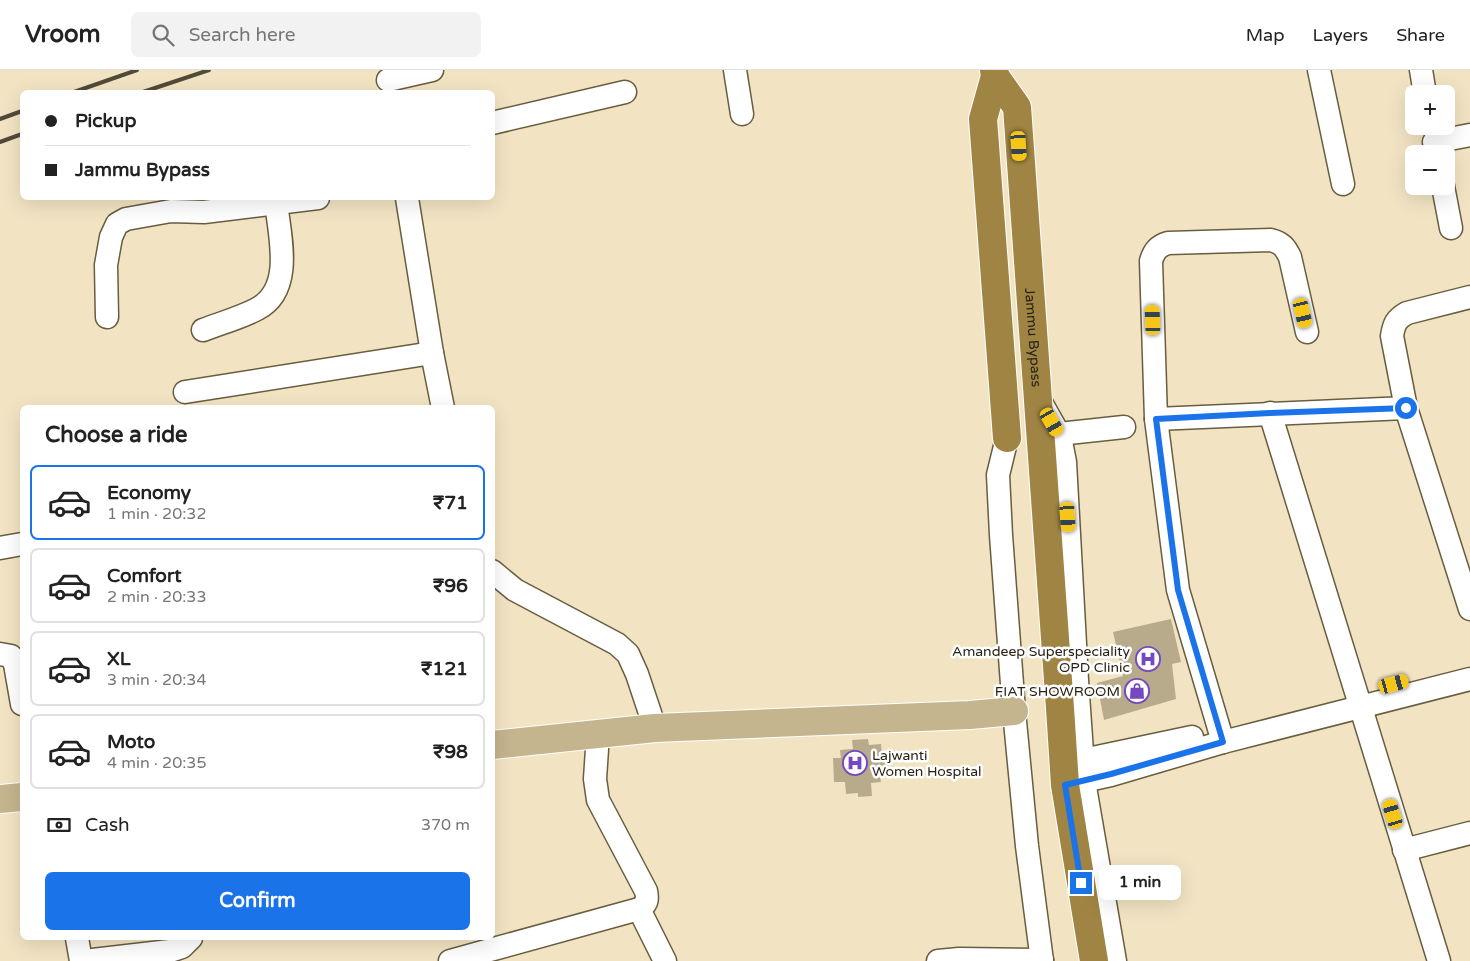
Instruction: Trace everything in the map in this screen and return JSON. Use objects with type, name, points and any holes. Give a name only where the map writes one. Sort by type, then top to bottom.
[{"type":"highway","name":"Jammu Bypass","points":[[995,73],[1017,107],[1038,397],[1094,961]]},
{"type":"highway","name":"Jammu Bypass","points":[[995,73],[983,119],[1007,438]]},
{"type":"main road","points":[[495,745],[655,728],[1014,711]]},
{"type":"main road","points":[[0,799],[20,797]]},
{"type":"street","points":[[388,81],[432,70]]},
{"type":"street","points":[[735,70],[742,114]]},
{"type":"street","points":[[1319,70],[1343,184]]},
{"type":"street","points":[[1421,70],[1424,85]]},
{"type":"street","points":[[495,122],[625,92]]},
{"type":"street","points":[[1434,141],[1470,136]]},
{"type":"street","points":[[1445,195],[1451,228]]},
{"type":"street","points":[[107,317],[106,265],[111,237],[116,224],[126,218],[171,211],[204,212],[301,200]]},
{"type":"street","points":[[407,200],[442,405]]},
{"type":"street","points":[[203,330],[258,309],[276,291],[280,279],[281,252],[276,203]]},
{"type":"street","points":[[1222,736],[1178,590],[1156,419],[1151,261],[1153,253],[1160,246],[1178,242],[1271,240],[1279,242],[1290,257],[1307,332]]},
{"type":"street","points":[[1470,296],[1407,313],[1394,324],[1392,336],[1406,408],[1461,550],[1470,610]]},
{"type":"street","points":[[186,392],[432,353]]},
{"type":"street","points":[[1038,397],[1059,434],[1065,462],[1077,680],[1077,775],[1115,961]]},
{"type":"street","points":[[1156,419],[1406,408]]},
{"type":"street","points":[[1270,413],[1439,961]]},
{"type":"street","points":[[1059,434],[1124,427]]},
{"type":"street","points":[[938,961],[959,959],[1042,961],[1014,711],[998,475],[1007,438]]},
{"type":"street","points":[[0,548],[20,544]]},
{"type":"street","points":[[495,573],[515,590],[617,644],[628,654],[637,674],[655,728]]},
{"type":"street","points":[[0,654],[11,656],[15,664],[20,693]]},
{"type":"street","points":[[1358,701],[1470,664]]},
{"type":"street","points":[[1077,775],[1111,774],[1222,736],[1358,701],[1470,679]]},
{"type":"street","points":[[450,961],[639,909],[645,905],[648,899],[646,891],[598,800],[595,779],[598,734]]},
{"type":"street","points":[[1404,850],[1470,833]]},
{"type":"street","points":[[639,909],[664,961]]},
{"type":"street","points":[[77,940],[82,961],[170,951],[182,947],[188,940]]},
{"type":"building","points":[[1171,619],[1181,662],[1172,664],[1176,699],[1104,720],[1097,683],[1123,676],[1113,632]]},
{"type":"building","points":[[868,739],[869,745],[881,744],[882,756],[888,756],[889,777],[880,777],[881,782],[871,783],[872,796],[858,797],[858,793],[846,794],[845,782],[834,782],[833,758],[841,758],[840,750],[853,749],[852,740]]},
{"type":"railway","points":[[80,90],[137,70]]},
{"type":"railway","points":[[149,90],[209,70]]},
{"type":"railway","points":[[0,119],[20,112]]},
{"type":"railway","points":[[0,142],[20,135]]},
{"type":"place","name":"Amandeep Superspeciality OPD Clinic","points":[[1148,659]]},
{"type":"place","name":"FIAT SHOWROOM","points":[[1137,691]]},
{"type":"place","name":"Lajwanti Women Hospital","points":[[855,763]]},
{"type":"route","points":[[1081,883],[1065,785],[1223,742],[1178,590],[1156,419],[1406,408]]}]
